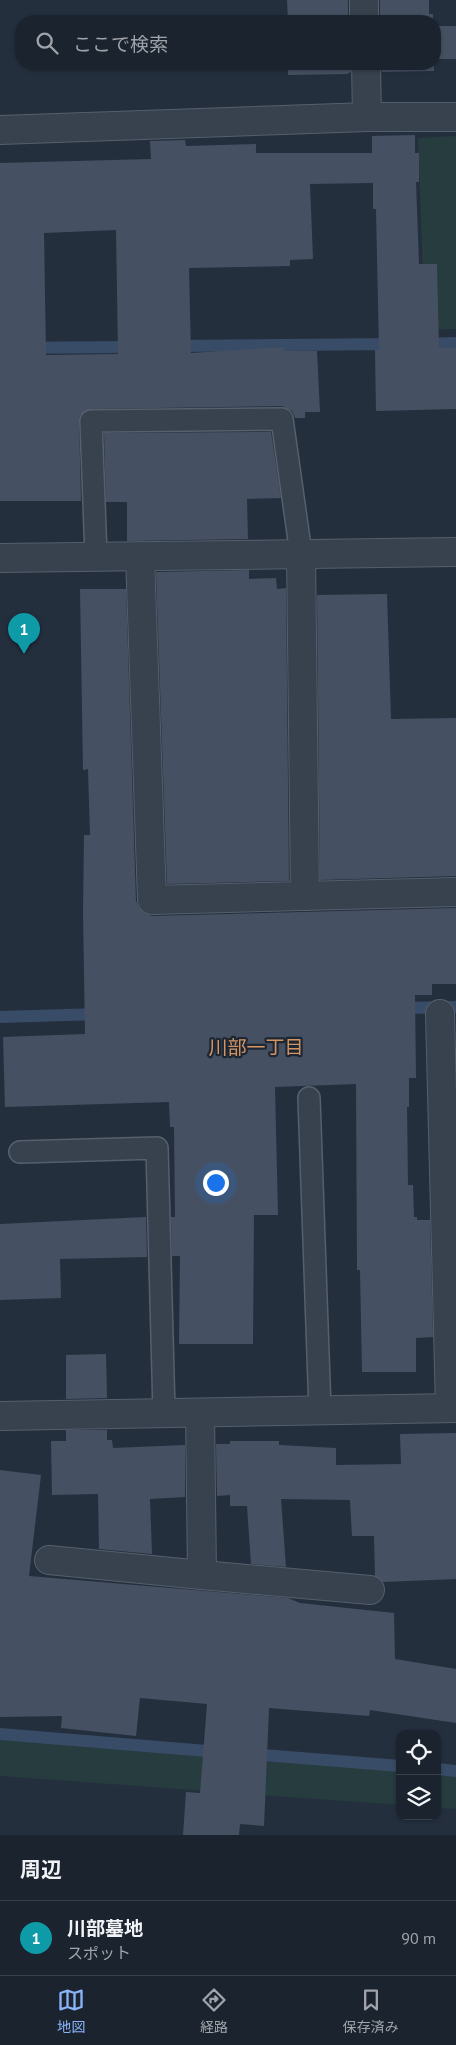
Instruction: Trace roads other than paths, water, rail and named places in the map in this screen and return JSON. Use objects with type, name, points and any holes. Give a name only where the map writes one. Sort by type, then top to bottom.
[{"type":"street","points":[[364,0],[364,15]]},
{"type":"street","points":[[366,70],[367,117]]},
{"type":"street","points":[[0,130],[367,117],[456,117]]},
{"type":"street","points":[[0,558],[456,552]]},
{"type":"street","points":[[301,554],[305,896]]},
{"type":"street","points":[[140,556],[152,900],[456,892]]},
{"type":"street","points":[[0,1416],[453,1408],[440,1014]]},
{"type":"street","points":[[200,1413],[202,1575]]},
{"type":"street","points":[[49,1560],[370,1590]]},
{"type":"lane","points":[[96,556],[91,421],[282,419],[301,554]]},
{"type":"lane","points":[[310,1098],[320,1411]]},
{"type":"lane","points":[[20,1152],[157,1148],[164,1412]]},
{"type":"waterway","points":[[424,344],[456,343]]},
{"type":"waterway","points":[[174,346],[396,344]]},
{"type":"waterway","points":[[0,348],[134,347]]},
{"type":"waterway","points":[[400,1008],[456,1007]]},
{"type":"waterway","points":[[0,1017],[100,1014]]},
{"type":"waterway","points":[[0,1734],[219,1752]]},
{"type":"waterway","points":[[252,1754],[396,1766]]},
{"type":"waterway","points":[[441,1769],[456,1771]]},
{"type":"place","name":"川部墓地","points":[[24,654]]},
{"type":"district","name":"川部一丁目","points":[[256,1047]]}]
